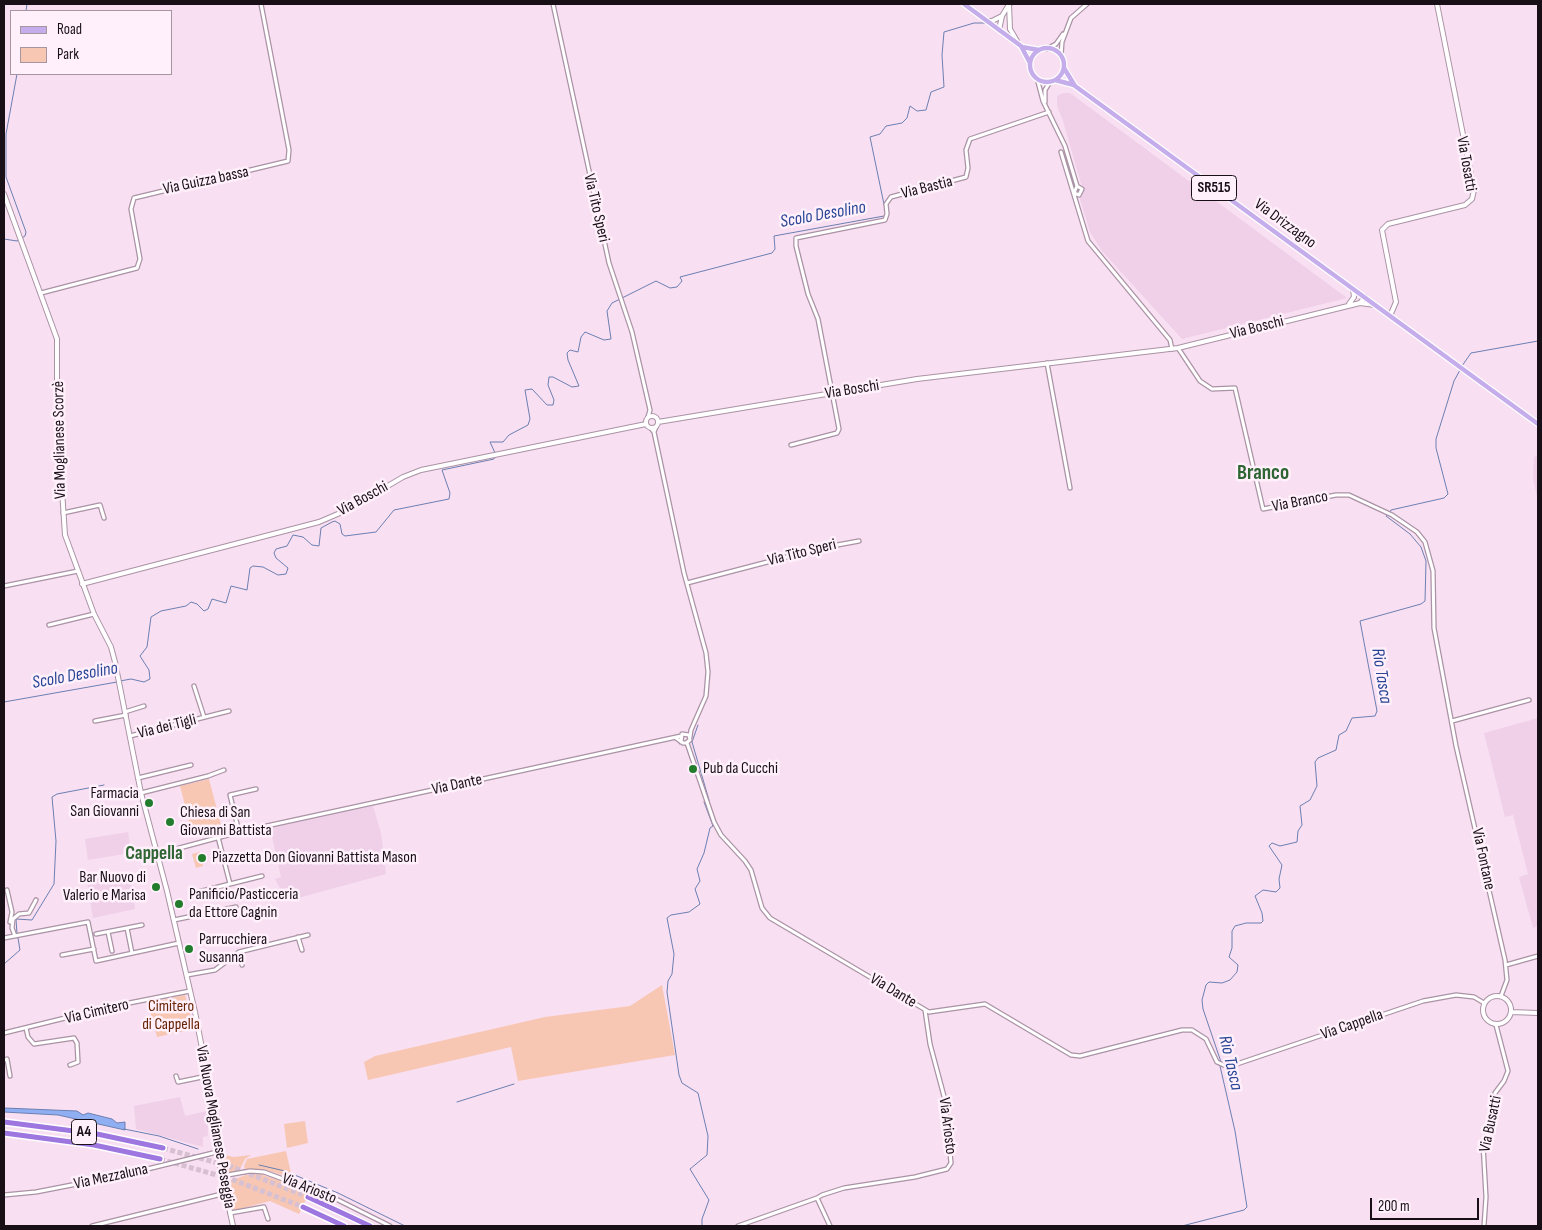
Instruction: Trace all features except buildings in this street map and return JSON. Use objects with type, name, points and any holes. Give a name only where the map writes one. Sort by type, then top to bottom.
[{"type":"highway","name":"A4","points":[[4,1122],[97,1134],[163,1148]]},
{"type":"highway","name":"A4","points":[[4,1134],[94,1145],[160,1159]]},
{"type":"highway","points":[[308,1197],[370,1226]]},
{"type":"highway","points":[[303,1207],[344,1226]]},
{"type":"main road","points":[[964,4],[1019,45],[1037,78],[1052,81],[1064,68],[1061,56],[1052,50],[1040,50],[1019,45]]},
{"type":"main road","points":[[1030,63],[1035,53],[1040,50]]},
{"type":"main road","name":"Via Drizzagno","points":[[1064,68],[1075,86],[1538,424]]},
{"type":"main road","name":"Via Drizzagno","points":[[1052,81],[1075,86]]},
{"type":"street","name":"Via Guizza bassa","points":[[41,293],[137,268],[140,259],[131,209],[134,198],[288,161],[289,150],[261,4]]},
{"type":"street","name":"Via Tito Speri","points":[[553,4],[604,244],[619,298],[632,332],[650,410],[654,416]]},
{"type":"street","points":[[1000,30],[1002,16],[1009,4]]},
{"type":"street","points":[[1009,4],[1010,29],[1019,45]]},
{"type":"street","points":[[1047,49],[1056,44],[1078,10],[1087,4]]},
{"type":"street","name":"Via Tosatti","points":[[1390,316],[1396,302],[1382,230],[1388,224],[1465,205],[1472,200],[1474,190],[1437,4]]},
{"type":"street","points":[[987,21],[996,20],[1002,16]]},
{"type":"street","points":[[1061,56],[1060,48],[1066,29]]},
{"type":"street","points":[[1037,78],[1046,105],[1063,139],[1077,186]]},
{"type":"street","points":[[1046,105],[1045,90],[1052,81]]},
{"type":"street","name":"Via Bastia","points":[[834,393],[818,319],[796,246],[796,238],[885,220],[887,214],[886,204],[891,198],[966,177],[966,150],[970,139],[1049,112]]},
{"type":"street","points":[[1061,152],[1088,241],[1164,333],[1172,349]]},
{"type":"street","name":"Via Moglianese Scorzè","points":[[4,194],[55,330],[58,347],[57,415],[62,514],[65,535],[94,614],[114,655],[141,793],[157,854]]},
{"type":"street","points":[[1352,302],[1353,289]]},
{"type":"street","points":[[1360,303],[1365,297]]},
{"type":"street","name":"Via Boschi","points":[[1347,305],[1365,297]]},
{"type":"street","name":"Via Boschi","points":[[658,422],[834,393],[1047,363],[1172,349],[1347,305],[1360,303],[1376,306]]},
{"type":"street","name":"Via Branco","points":[[1178,348],[1200,381],[1212,389],[1227,386],[1234,388],[1263,509],[1343,495],[1360,498],[1384,510],[1417,532],[1428,548],[1433,571],[1432,611]]},
{"type":"street","points":[[1047,363],[1070,488]]},
{"type":"street","points":[[792,445],[837,433],[839,422],[834,393]]},
{"type":"street","name":"Via Tito Speri","points":[[648,417],[650,410]]},
{"type":"street","points":[[652,430],[658,422],[654,416],[648,417],[646,424],[652,430],[687,583],[702,636],[708,672],[706,696],[691,730],[690,738],[687,743],[675,738]]},
{"type":"street","name":"Via Boschi","points":[[82,584],[319,522],[347,510],[402,477],[421,470],[646,424]]},
{"type":"street","points":[[62,514],[100,505],[104,518]]},
{"type":"street","name":"Via Tito Speri","points":[[687,583],[821,548],[859,541]]},
{"type":"street","points":[[4,586],[78,571]]},
{"type":"street","name":"Via Fontane","points":[[1432,611],[1452,721],[1506,965],[1507,980],[1501,996]]},
{"type":"street","points":[[48,625],[94,614]]},
{"type":"street","name":"Via dei Tigli","points":[[194,686],[204,717]]},
{"type":"street","points":[[1452,721],[1529,700]]},
{"type":"street","points":[[95,721],[144,706]]},
{"type":"street","name":"Via dei Tigli","points":[[130,736],[229,711]]},
{"type":"street","points":[[681,742],[681,736],[691,730]]},
{"type":"street","points":[[685,733],[690,738]]},
{"type":"street","name":"Via Dante","points":[[157,854],[239,832],[681,736]]},
{"type":"street","name":"Via Dante","points":[[687,743],[714,822],[721,835],[751,870],[762,908],[770,918],[925,1010],[941,1011],[985,1004],[1071,1056],[1080,1056],[1182,1030],[1192,1030],[1206,1039],[1220,1065]]},
{"type":"street","points":[[138,778],[191,765]]},
{"type":"street","points":[[141,793],[208,776],[224,770]]},
{"type":"street","points":[[239,832],[230,795],[256,789]]},
{"type":"street","points":[[218,837],[230,884]]},
{"type":"street","name":"Via Nuova Moglianese Peseggia","points":[[157,854],[198,1029],[207,1076],[217,1152],[233,1226]]},
{"type":"street","points":[[198,892],[262,876]]},
{"type":"street","points":[[7,890],[12,912],[11,931],[15,936]]},
{"type":"street","points":[[15,936],[12,928],[13,919],[19,914],[29,913],[36,900]]},
{"type":"street","points":[[174,920],[236,908]]},
{"type":"street","points":[[4,938],[88,922],[96,961],[179,943]]},
{"type":"street","points":[[96,934],[142,925]]},
{"type":"street","points":[[127,928],[132,953]]},
{"type":"street","points":[[108,932],[112,951]]},
{"type":"street","points":[[186,975],[215,970],[239,952],[308,935]]},
{"type":"street","points":[[298,937],[302,950]]},
{"type":"street","points":[[62,955],[94,949]]},
{"type":"street","points":[[239,952],[242,965]]},
{"type":"street","points":[[1506,965],[1538,956]]},
{"type":"street","name":"Via Cimitero","points":[[4,1033],[114,1006],[190,992]]},
{"type":"street","name":"Via Cappella","points":[[1220,1065],[1230,1067],[1432,999],[1456,994],[1474,997],[1484,1003]]},
{"type":"street","points":[[1501,996],[1507,1000],[1510,1012],[1508,1019],[1496,1025],[1486,1019],[1484,1003],[1492,997],[1501,996]]},
{"type":"street","name":"Via Ariosto","points":[[738,1226],[844,1188],[914,1177],[947,1169],[951,1163],[945,1100],[930,1044],[925,1010]]},
{"type":"street","points":[[1510,1012],[1538,1013]]},
{"type":"street","name":"Via Busatti","points":[[1484,1226],[1486,1197],[1483,1144],[1496,1116],[1495,1093],[1504,1081],[1508,1071],[1496,1025]]},
{"type":"street","points":[[26,1028],[28,1038],[34,1044],[74,1038],[77,1043],[78,1062],[70,1065]]},
{"type":"street","points":[[4,1060],[7,1059],[10,1076]]},
{"type":"street","points":[[176,1076],[178,1082],[207,1076]]},
{"type":"street","name":"Via Mezzaluna","points":[[4,1195],[36,1192],[113,1177],[217,1152]]},
{"type":"street","name":"Via Ariosto","points":[[222,1176],[250,1171],[264,1172],[332,1197],[390,1226]]},
{"type":"street","points":[[92,1226],[226,1193]]},
{"type":"street","points":[[817,1198],[830,1226]]},
{"type":"street","points":[[230,1212],[264,1207],[268,1219]]},
{"type":"shaded area","points":[[1063,93],[1070,93],[1347,298],[1182,339],[1102,251],[1090,232],[1080,199],[1082,187],[1057,106],[1057,96]]},
{"type":"shaded area","points":[[1538,455],[1538,501],[1533,478],[1534,457]]},
{"type":"shaded area","points":[[1538,718],[1538,926],[1533,928],[1519,877],[1528,874],[1513,815],[1505,817],[1484,733]]},
{"type":"shaded area","points":[[373,806],[381,833],[386,874],[287,901],[275,879],[281,877],[270,828]]},
{"type":"shaded area","points":[[128,832],[131,853],[88,860],[85,839]]},
{"type":"shaded area","points":[[126,873],[132,887],[135,909],[93,918],[87,881]]},
{"type":"shaded area","points":[[180,1097],[185,1116],[207,1111],[208,1136],[203,1137],[203,1147],[136,1129],[134,1106]]},
{"type":"green space","points":[[209,779],[221,825],[192,833],[180,786]]},
{"type":"green space","points":[[200,852],[203,866],[196,868],[192,854]]},
{"type":"green space","points":[[662,985],[675,1055],[518,1081],[511,1047],[368,1080],[364,1062],[375,1056],[545,1017],[630,1006]]},
{"type":"green space","name":"Cimitero di Cappella","points":[[185,995],[194,1029],[157,1037],[148,1003]]},
{"type":"green space","points":[[305,1121],[308,1143],[287,1148],[284,1124]]},
{"type":"green space","points":[[286,1151],[292,1178],[263,1169],[245,1170],[244,1166],[247,1159]]},
{"type":"green space","points":[[220,1154],[234,1157],[251,1155],[245,1159],[239,1171],[227,1172],[222,1167]]},
{"type":"green space","points":[[260,1174],[310,1191],[299,1214],[270,1201],[232,1211],[227,1186],[229,1181],[246,1175]]},
{"type":"water","points":[[4,1108],[77,1111],[83,1115],[88,1113],[112,1119],[117,1123],[125,1122],[125,1130],[58,1115],[4,1112]]},
{"type":"waterway","points":[[26,10],[27,4]]},
{"type":"waterway","name":"Scolo Desolino","points":[[886,214],[870,137],[880,134],[886,126],[902,123],[907,118],[910,106],[917,111],[926,110],[931,92],[944,87],[942,55],[944,32],[974,23],[985,23]]},
{"type":"waterway","points":[[4,239],[17,241],[25,236],[26,232],[6,177],[6,134],[17,75]]},
{"type":"waterway","name":"Scolo Desolino","points":[[120,681],[131,679],[144,682],[150,679],[149,670],[140,656],[147,647],[151,617],[161,611],[186,606],[191,602],[197,604],[204,611],[208,609],[212,599],[226,603],[231,586],[247,590],[250,568],[253,566],[263,567],[278,575],[286,574],[288,568],[276,558],[274,553],[276,549],[287,546],[293,535],[303,537],[312,545],[319,546],[321,528],[332,522],[335,521],[340,524],[342,534],[345,536],[376,532],[394,510],[449,499],[450,493],[442,470],[494,459],[496,455],[490,442],[503,442],[509,435],[528,425],[530,419],[525,390],[532,389],[547,405],[553,405],[554,400],[548,385],[549,377],[553,377],[572,387],[579,386],[567,353],[570,350],[578,352],[581,337],[585,332],[604,340],[611,339],[607,311],[612,303],[656,281],[670,288],[677,287],[682,281],[680,277],[772,253],[775,249],[774,236],[884,216]]},
{"type":"waterway","name":"Rio Tasca","points":[[1462,366],[1471,353],[1538,341]]},
{"type":"waterway","name":"Rio Tasca","points":[[1221,1062],[1203,1009],[1202,1000],[1206,985],[1209,982],[1222,983],[1230,980],[1237,972],[1238,965],[1229,957],[1232,948],[1232,931],[1235,926],[1246,923],[1261,923],[1263,921],[1262,913],[1255,896],[1263,890],[1276,892],[1280,888],[1279,879],[1282,865],[1269,846],[1272,843],[1280,846],[1297,842],[1298,831],[1302,825],[1300,806],[1310,800],[1317,786],[1315,762],[1318,758],[1336,750],[1339,735],[1346,731],[1352,718],[1375,716],[1377,711],[1360,621],[1421,604],[1425,601],[1426,561],[1421,547],[1410,534],[1386,516],[1391,510],[1444,498],[1448,494],[1436,448],[1436,439],[1454,381],[1460,370]]},
{"type":"waterway","name":"Scolo Desolino","points":[[4,702],[117,682]]},
{"type":"waterway","points":[[698,725],[692,742],[709,800]]},
{"type":"waterway","points":[[17,934],[16,919],[32,920],[54,884],[56,841],[52,797],[57,794],[104,785]]},
{"type":"waterway","points":[[702,1226],[702,1219],[709,1200],[690,1169],[707,1155],[708,1136],[698,1093],[682,1083],[679,1075],[667,992],[668,981],[672,974],[674,954],[667,918],[671,915],[689,912],[700,904],[695,889],[700,881],[697,869],[704,853],[710,828],[713,826],[704,802]]},
{"type":"waterway","points":[[4,964],[20,950],[18,938]]},
{"type":"waterway","name":"Rio Tasca","points":[[1182,1226],[1244,1210],[1247,1207],[1235,1131],[1220,1066]]},
{"type":"waterway","points":[[457,1102],[514,1084]]},
{"type":"waterway","points":[[124,1129],[159,1136],[198,1149]]},
{"type":"waterway","points":[[259,1165],[285,1171],[338,1193],[405,1226]]},
{"type":"tunnel","points":[[163,1148],[232,1167],[308,1197]]},
{"type":"tunnel","points":[[160,1159],[231,1179],[303,1207]]},
{"type":"place","name":"Pub da Cucchi","points":[[693,769]]},
{"type":"place","name":"Farmacia San Giovanni","points":[[149,803]]},
{"type":"place","name":"Chiesa di San Giovanni Battista","points":[[170,822]]},
{"type":"place","name":"Piazzetta Don Giovanni Battista Mason","points":[[202,858]]},
{"type":"place","name":"Bar Nuovo di Valerio e Marisa","points":[[156,887]]},
{"type":"place","name":"Panificio/Pasticceria da Ettore Cagnin","points":[[179,904]]},
{"type":"place","name":"Parrucchiera Susanna","points":[[189,949]]},
{"type":"district","name":"Branco","points":[[1263,474]]},
{"type":"district","name":"Cappella","points":[[154,854]]}]
